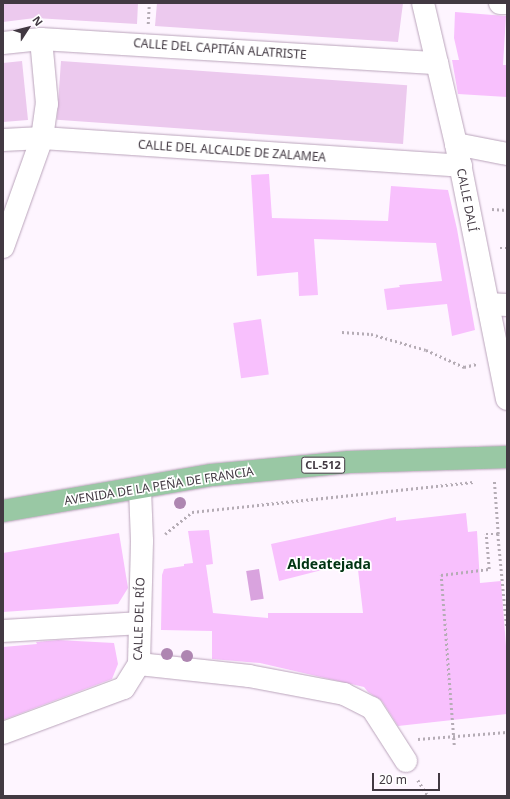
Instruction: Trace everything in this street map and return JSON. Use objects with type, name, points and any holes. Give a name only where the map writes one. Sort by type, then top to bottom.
[{"type":"main road","name":"AVENIDA DE LA PEÑA DE FRANCIA","points":[[3,511],[212,475],[348,462],[507,457]]},
{"type":"street","name":"CALLE DALÍ","points":[[423,3],[461,166],[498,305],[499,360],[507,399]]},
{"type":"street","points":[[500,3],[507,4]]},
{"type":"street","name":"CALLE DEL CAPITÁN ALATRISTE","points":[[3,43],[41,38],[437,63]]},
{"type":"street","points":[[3,247],[42,138],[47,104],[41,38]]},
{"type":"street","name":"CALLE DEL ALCALDE DE ZALAMEA","points":[[3,140],[42,138],[461,166]]},
{"type":"street","points":[[456,144],[507,154]]},
{"type":"street","name":"CALLE DEL RÍO","points":[[3,733],[124,688],[139,664],[141,553],[140,488]]},
{"type":"street","points":[[3,631],[140,623]]},
{"type":"street","points":[[139,664],[249,676],[344,694],[372,708],[406,761]]},
{"type":"path","points":[[342,332],[371,334],[426,350],[464,367],[499,360]]},
{"type":"path","points":[[486,481],[494,480],[498,477]]},
{"type":"path","points":[[494,480],[507,629]]},
{"type":"path","points":[[141,553],[192,512],[478,482]]},
{"type":"path","points":[[454,745],[441,575],[489,569],[486,534],[498,534]]},
{"type":"path","points":[[393,741],[507,732]]},
{"type":"shaded area","points":[[3,3],[138,3],[137,24],[35,18],[3,22]]},
{"type":"shaded area","points":[[157,3],[403,3],[398,42],[155,26]]},
{"type":"shaded area","points":[[22,61],[28,120],[3,122],[3,63]]},
{"type":"shaded area","points":[[61,61],[407,85],[403,144],[57,120]]},
{"type":"shaded area","points":[[259,569],[264,599],[251,601],[246,571]]},
{"type":"building","points":[[455,12],[506,16],[503,65],[507,65],[507,97],[458,94],[452,60],[459,60],[454,38]]},
{"type":"building","points":[[269,174],[272,218],[388,221],[391,186],[448,190],[457,229],[475,330],[452,336],[447,304],[387,310],[384,289],[400,287],[399,285],[442,281],[436,243],[314,239],[318,295],[299,296],[298,272],[257,276],[251,175]]},
{"type":"building","points":[[261,319],[269,374],[241,378],[233,323]]},
{"type":"building","points":[[466,513],[468,532],[477,531],[480,583],[501,581],[507,659],[507,714],[398,726],[382,701],[368,692],[364,687],[260,663],[212,659],[212,631],[161,630],[162,575],[164,569],[193,563],[188,531],[209,530],[213,564],[206,565],[213,613],[268,618],[268,613],[363,613],[357,561],[279,581],[271,544],[396,517],[396,521]]},
{"type":"building","points":[[119,533],[128,588],[118,604],[3,612],[3,553]]},
{"type":"building","points":[[58,640],[114,643],[118,664],[112,679],[3,720],[3,647],[37,644],[36,642]]},
{"type":"district","name":"Aldeatejada","points":[[329,564]]}]
